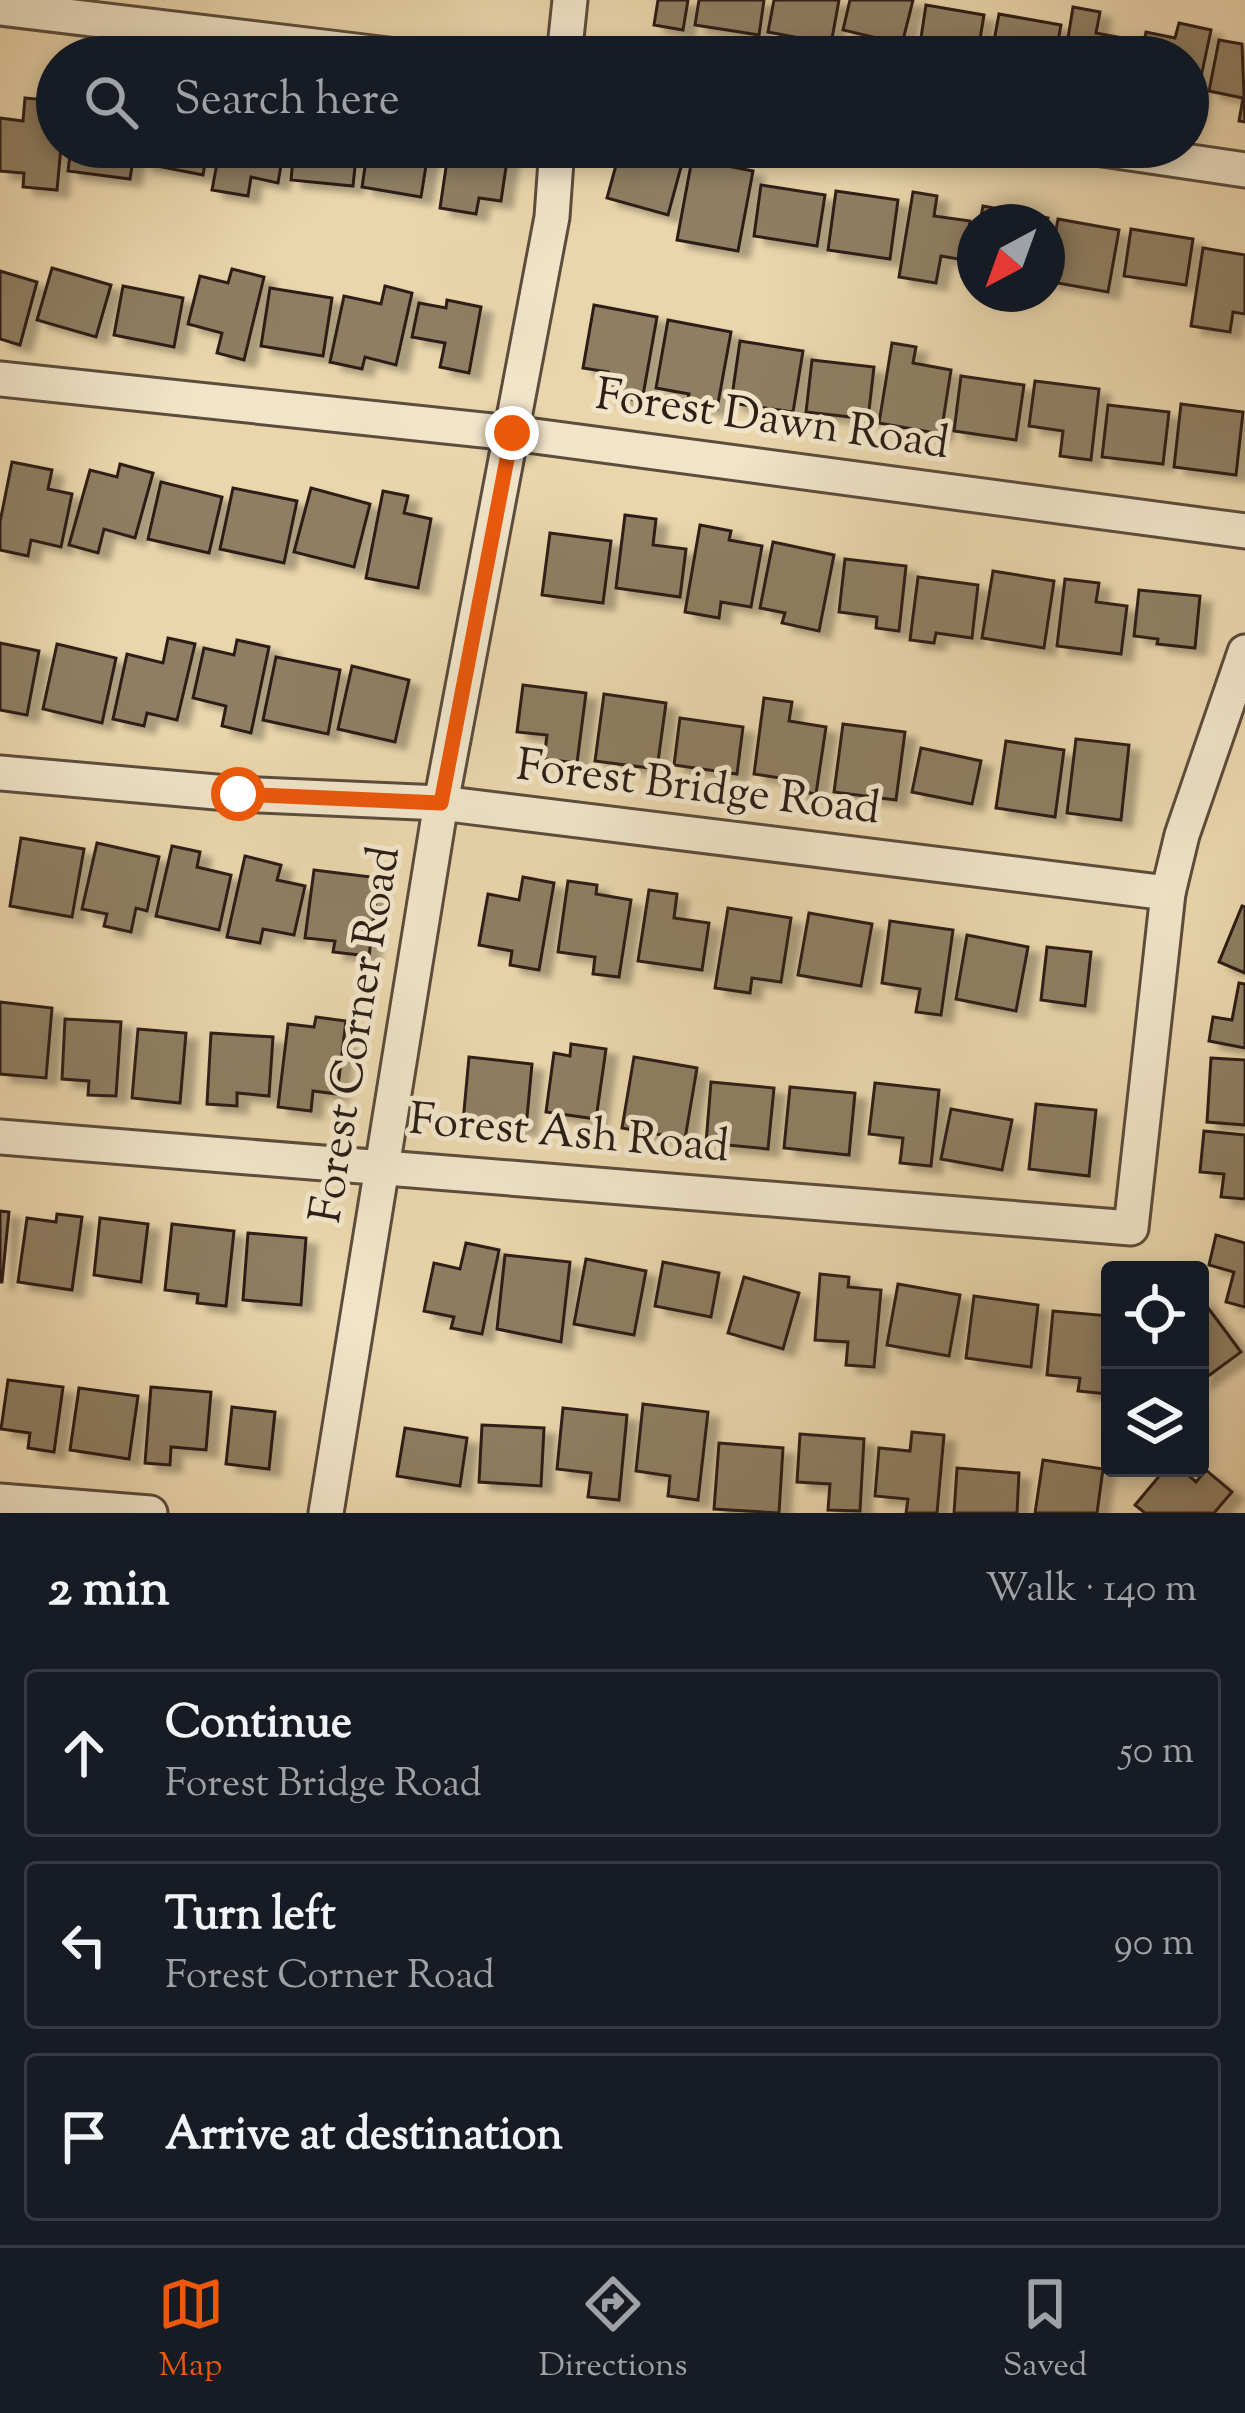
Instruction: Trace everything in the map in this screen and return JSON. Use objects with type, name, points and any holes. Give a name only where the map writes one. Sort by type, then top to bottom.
[{"type":"street","points":[[566,36],[570,0]]},
{"type":"street","points":[[0,8],[231,36]]},
{"type":"street","points":[[1209,165],[1245,170]]},
{"type":"street","name":"Forest Corner Road","points":[[326,1513],[441,803],[552,218],[556,168]]},
{"type":"street","name":"Forest Dawn Road","points":[[0,380],[512,433],[1245,531]]},
{"type":"street","points":[[1168,893],[1182,835],[1245,652]]},
{"type":"street","name":"Forest Bridge Road","points":[[0,773],[238,794],[441,803],[1168,893]]},
{"type":"street","name":"Forest Ash Road","points":[[0,1137],[1131,1228],[1168,893]]},
{"type":"street","points":[[0,1501],[150,1513]]},
{"type":"building","points":[[658,0],[688,0],[683,30],[654,25]]},
{"type":"building","points":[[699,0],[764,0],[759,35],[695,25]]},
{"type":"building","points":[[774,0],[839,0],[832,36],[768,32]]},
{"type":"building","points":[[850,0],[913,0],[904,36],[843,30]]},
{"type":"building","points":[[926,5],[984,15],[980,36],[921,36]]},
{"type":"building","points":[[1073,7],[1100,12],[1096,33],[1112,36],[1068,36]]},
{"type":"building","points":[[999,14],[1061,25],[1059,36],[995,36]]},
{"type":"building","points":[[1179,23],[1211,30],[1209,39],[1176,36]]},
{"type":"building","points":[[1219,40],[1242,44],[1245,122],[1239,121],[1243,98],[1209,91]]},
{"type":"building","points":[[25,98],[36,99],[36,168],[59,168],[57,190],[23,187],[24,173],[0,171],[0,118],[23,121]]},
{"type":"building","points":[[68,168],[132,168],[130,179]]},
{"type":"building","points":[[167,168],[204,168],[203,175]]},
{"type":"building","points":[[216,168],[280,168],[278,183],[251,177],[248,196],[212,190]]},
{"type":"building","points":[[292,168],[355,168],[353,186],[291,180]]},
{"type":"building","points":[[365,168],[426,168],[421,197],[362,187]]},
{"type":"building","points":[[446,168],[506,168],[501,201],[479,198],[476,214],[440,208]]},
{"type":"building","points":[[615,168],[681,168],[668,215],[607,198]]},
{"type":"building","points":[[690,168],[753,171],[738,251],[677,240]]},
{"type":"building","points":[[761,185],[825,195],[817,246],[754,236]]},
{"type":"building","points":[[836,191],[898,200],[890,259],[828,250]]},
{"type":"building","points":[[913,192],[937,196],[934,216],[957,219],[957,259],[941,256],[936,283],[899,277]]},
{"type":"building","points":[[1065,220],[1119,230],[1108,292],[1065,284]]},
{"type":"building","points":[[1131,229],[1193,239],[1186,285],[1124,276]]},
{"type":"building","points":[[1203,248],[1245,255],[1245,314],[1233,312],[1230,332],[1191,326]]},
{"type":"building","points":[[52,268],[111,285],[96,337],[37,320]]},
{"type":"building","points":[[232,269],[264,277],[244,360],[217,353],[222,333],[188,324],[200,276],[228,283]]},
{"type":"building","points":[[0,271],[37,282],[20,345],[0,339]]},
{"type":"building","points":[[123,286],[183,298],[174,347],[114,335]]},
{"type":"building","points":[[385,286],[412,293],[396,365],[365,357],[362,369],[330,362],[344,296],[381,304]]},
{"type":"building","points":[[270,288],[332,298],[323,356],[261,346]]},
{"type":"building","points":[[447,300],[481,307],[469,373],[440,367],[445,343],[412,337],[419,303],[446,308]]},
{"type":"building","points":[[594,305],[657,317],[642,401],[604,394],[608,372],[583,368]]},
{"type":"building","points":[[668,320],[731,332],[717,409],[687,403],[689,394],[656,388]]},
{"type":"building","points":[[740,341],[803,351],[793,412],[731,403]]},
{"type":"building","points":[[892,343],[916,347],[913,363],[951,370],[941,434],[879,423]]},
{"type":"building","points":[[812,360],[874,367],[868,419],[806,412]]},
{"type":"building","points":[[961,376],[1024,385],[1016,440],[954,431]]},
{"type":"building","points":[[1035,381],[1099,389],[1091,460],[1060,456],[1063,431],[1029,426]]},
{"type":"building","points":[[1181,404],[1243,412],[1236,475],[1174,467]]},
{"type":"building","points":[[1108,405],[1169,412],[1163,464],[1102,457]]},
{"type":"building","points":[[12,462],[52,470],[48,489],[72,494],[61,547],[31,540],[28,556],[0,550],[0,522]]},
{"type":"building","points":[[120,464],[153,473],[135,538],[104,529],[98,553],[69,545],[90,470],[117,477]]},
{"type":"building","points":[[161,482],[222,497],[209,553],[148,539]]},
{"type":"building","points":[[233,488],[297,501],[284,563],[220,549]]},
{"type":"building","points":[[311,488],[370,504],[354,567],[294,552]]},
{"type":"building","points":[[383,491],[408,496],[404,513],[431,519],[418,588],[366,578]]},
{"type":"building","points":[[625,515],[656,519],[653,545],[686,549],[680,597],[616,588]]},
{"type":"building","points":[[700,525],[731,531],[729,540],[762,546],[751,607],[721,602],[719,618],[685,612]]},
{"type":"building","points":[[550,533],[611,541],[603,603],[542,595]]},
{"type":"building","points":[[773,542],[834,555],[819,631],[782,623],[785,613],[760,608]]},
{"type":"building","points":[[845,559],[906,566],[899,631],[876,628],[877,617],[839,612]]},
{"type":"building","points":[[993,571],[1054,581],[1044,648],[982,638]]},
{"type":"building","points":[[918,577],[978,585],[972,638],[936,633],[934,643],[910,640]]},
{"type":"building","points":[[1065,579],[1099,583],[1096,602],[1127,606],[1121,654],[1057,646]]},
{"type":"building","points":[[1139,590],[1200,596],[1195,648],[1134,636]]},
{"type":"building","points":[[168,638],[195,644],[177,720],[147,713],[144,726],[113,719],[127,654],[163,663]]},
{"type":"building","points":[[237,640],[269,647],[251,733],[222,726],[226,706],[193,698],[204,648],[234,655]]},
{"type":"building","points":[[0,643],[39,651],[27,715],[0,710]]},
{"type":"building","points":[[57,644],[116,658],[102,723],[43,709]]},
{"type":"building","points":[[276,657],[340,670],[328,734],[263,720]]},
{"type":"building","points":[[352,666],[409,680],[395,742],[338,729]]},
{"type":"building","points":[[523,685],[586,693],[577,763],[544,759],[547,735],[517,732]]},
{"type":"building","points":[[604,694],[666,703],[657,769],[595,761]]},
{"type":"building","points":[[764,698],[792,702],[789,721],[826,727],[816,794],[786,789],[787,779],[754,774]]},
{"type":"building","points":[[680,718],[743,727],[737,774],[674,765]]},
{"type":"building","points":[[843,724],[905,732],[896,800],[834,792]]},
{"type":"building","points":[[1076,739],[1129,745],[1121,820],[1067,813]]},
{"type":"building","points":[[1006,741],[1064,750],[1055,817],[996,808]]},
{"type":"building","points":[[921,748],[981,761],[972,804],[912,792]]},
{"type":"building","points":[[21,838],[84,849],[72,917],[10,906]]},
{"type":"building","points":[[97,843],[159,857],[147,911],[136,908],[131,932],[104,926],[107,914],[82,909]]},
{"type":"building","points":[[172,846],[200,852],[197,867],[231,875],[219,930],[156,916]]},
{"type":"building","points":[[245,856],[281,865],[277,880],[305,886],[294,935],[263,929],[260,943],[227,937]]},
{"type":"building","points":[[314,870],[379,878],[369,956],[333,952],[335,941],[305,938]]},
{"type":"building","points":[[523,877],[554,883],[539,970],[510,965],[512,951],[479,945],[488,894],[519,900]]},
{"type":"building","points":[[568,881],[597,885],[596,894],[631,900],[619,977],[593,974],[595,957],[558,952]]},
{"type":"building","points":[[649,890],[677,894],[674,918],[709,923],[702,970],[638,961]]},
{"type":"building","points":[[1245,907],[1245,973],[1219,962]]},
{"type":"building","points":[[728,908],[791,918],[781,982],[752,978],[750,993],[715,988]]},
{"type":"building","points":[[809,913],[872,924],[861,986],[798,975]]},
{"type":"building","points":[[890,921],[953,930],[941,1015],[916,1012],[920,989],[882,983]]},
{"type":"building","points":[[967,935],[1028,947],[1016,1011],[956,999]]},
{"type":"building","points":[[1047,947],[1091,952],[1085,1006],[1041,1000]]},
{"type":"building","points":[[1239,983],[1245,984],[1245,1048],[1209,1041],[1213,1017],[1232,1020]]},
{"type":"building","points":[[0,1002],[52,1008],[46,1078],[0,1074]]},
{"type":"building","points":[[316,1017],[346,1021],[337,1094],[313,1091],[311,1111],[278,1107],[288,1024],[314,1027]]},
{"type":"building","points":[[65,1019],[121,1022],[116,1096],[88,1095],[89,1081],[62,1079]]},
{"type":"building","points":[[138,1029],[186,1033],[180,1103],[132,1098]]},
{"type":"building","points":[[211,1033],[273,1037],[269,1096],[237,1093],[237,1106],[207,1104]]},
{"type":"building","points":[[571,1044],[606,1049],[596,1119],[546,1112],[554,1053],[570,1056]]},
{"type":"building","points":[[469,1057],[532,1064],[526,1128],[463,1122]]},
{"type":"building","points":[[634,1057],[697,1068],[685,1139],[622,1128]]},
{"type":"building","points":[[1211,1058],[1245,1060],[1245,1125],[1207,1122]]},
{"type":"building","points":[[711,1082],[774,1088],[768,1149],[706,1143]]},
{"type":"building","points":[[875,1083],[939,1090],[931,1166],[900,1163],[903,1138],[869,1134]]},
{"type":"building","points":[[790,1087],[855,1093],[849,1155],[784,1148]]},
{"type":"building","points":[[1036,1104],[1096,1110],[1089,1176],[1029,1169]]},
{"type":"building","points":[[951,1109],[1012,1120],[1002,1170],[941,1159]]},
{"type":"building","points":[[1204,1131],[1245,1135],[1245,1199],[1221,1197],[1224,1174],[1200,1172]]},
{"type":"building","points":[[0,1211],[9,1212],[2,1282],[0,1282]]},
{"type":"building","points":[[57,1214],[82,1217],[72,1290],[18,1282],[27,1218],[56,1222]]},
{"type":"building","points":[[100,1218],[148,1224],[141,1282],[94,1275]]},
{"type":"building","points":[[172,1224],[234,1231],[226,1306],[197,1303],[198,1294],[165,1290]]},
{"type":"building","points":[[248,1233],[306,1238],[301,1305],[243,1300]]},
{"type":"building","points":[[1216,1235],[1245,1243],[1245,1307],[1226,1302],[1234,1272],[1209,1265]]},
{"type":"building","points":[[466,1243],[499,1250],[482,1334],[451,1328],[454,1317],[424,1311],[434,1263],[460,1269]]},
{"type":"building","points":[[505,1255],[570,1262],[561,1342],[497,1329]]},
{"type":"building","points":[[586,1259],[646,1271],[634,1335],[574,1324]]},
{"type":"building","points":[[663,1262],[719,1273],[711,1317],[655,1306]]},
{"type":"building","points":[[820,1274],[849,1277],[848,1287],[881,1290],[874,1367],[846,1365],[848,1342],[815,1340]]},
{"type":"building","points":[[744,1277],[799,1293],[783,1349],[728,1333]]},
{"type":"building","points":[[898,1284],[960,1295],[949,1356],[887,1345]]},
{"type":"building","points":[[974,1296],[1038,1305],[1031,1367],[966,1358]]},
{"type":"building","points":[[1209,1309],[1241,1352],[1209,1375]]},
{"type":"building","points":[[1053,1311],[1101,1315],[1101,1393],[1078,1391],[1080,1378],[1047,1375]]},
{"type":"building","points":[[8,1380],[63,1387],[54,1452],[28,1448],[30,1433],[1,1429]]},
{"type":"building","points":[[151,1387],[211,1392],[206,1450],[171,1447],[170,1465],[145,1463]]},
{"type":"building","points":[[79,1388],[138,1396],[129,1459],[70,1450]]},
{"type":"building","points":[[643,1404],[708,1412],[698,1500],[668,1496],[670,1476],[636,1471]]},
{"type":"building","points":[[232,1407],[275,1412],[269,1469],[226,1464]]},
{"type":"building","points":[[563,1408],[627,1415],[619,1500],[588,1497],[591,1473],[557,1469]]},
{"type":"building","points":[[482,1425],[544,1428],[541,1486],[479,1482]]},
{"type":"building","points":[[405,1428],[467,1438],[460,1486],[397,1476]]},
{"type":"building","points":[[912,1432],[944,1435],[937,1513],[906,1513],[908,1499],[875,1496],[879,1448],[910,1451]]},
{"type":"building","points":[[800,1434],[864,1439],[860,1511],[828,1510],[830,1484],[797,1482]]},
{"type":"building","points":[[719,1443],[783,1448],[779,1513],[714,1509]]},
{"type":"building","points":[[1043,1460],[1101,1469],[1097,1513],[1035,1513]]},
{"type":"building","points":[[957,1468],[1019,1473],[1017,1513],[954,1513]]},
{"type":"building","points":[[1209,1473],[1232,1492],[1214,1513],[1145,1513],[1135,1505],[1158,1477],[1190,1477],[1196,1482],[1209,1477]]},
{"type":"route","points":[[238,794],[441,803],[512,433]]}]
